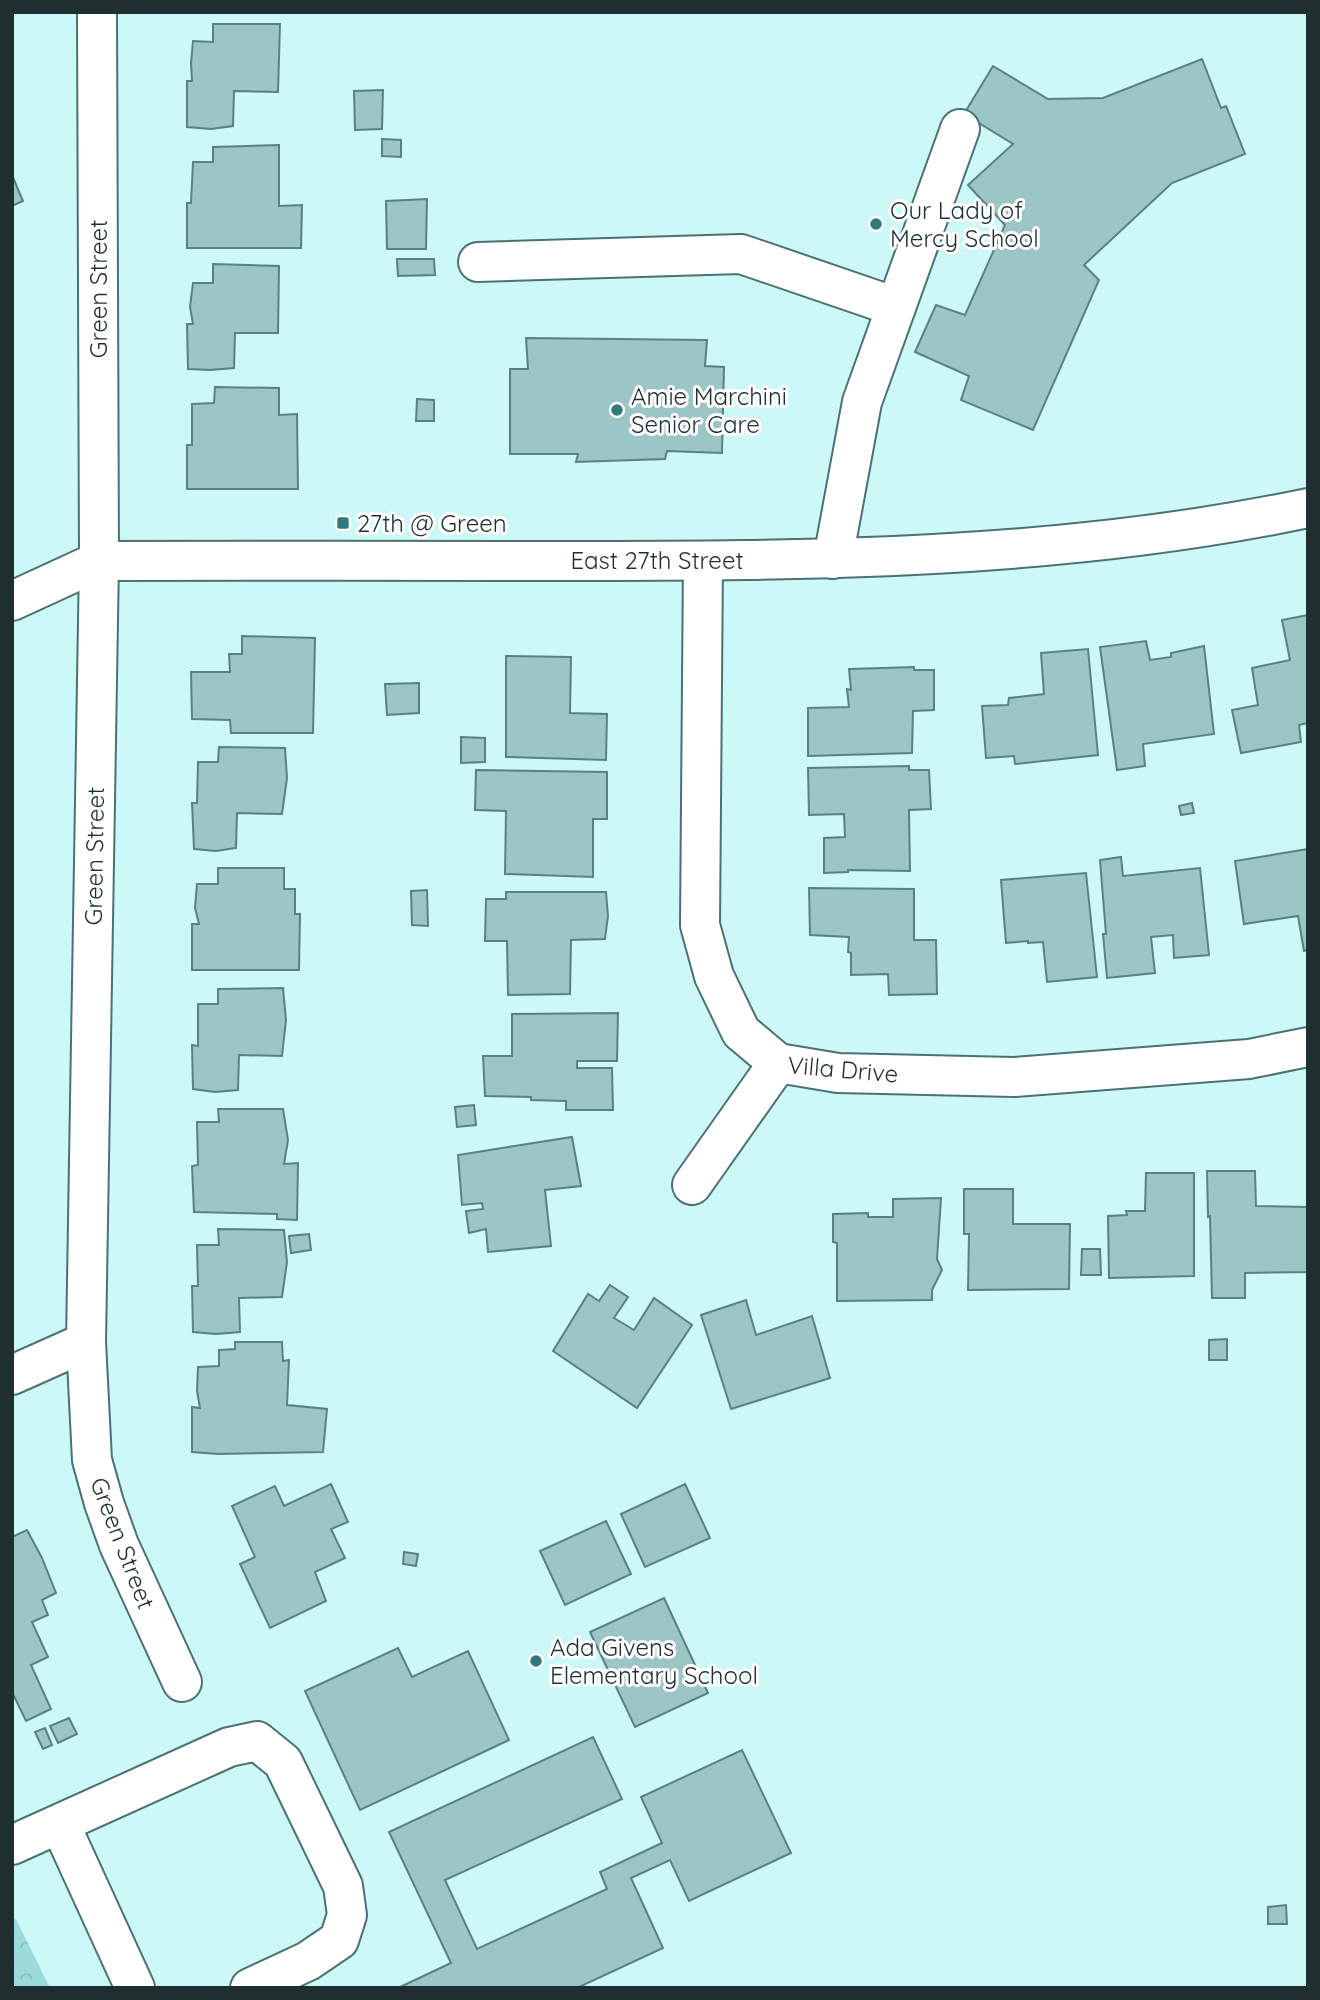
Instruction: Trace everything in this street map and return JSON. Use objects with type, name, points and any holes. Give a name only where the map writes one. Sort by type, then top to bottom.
[{"type":"street","name":"Green Street","points":[[97,12],[99,561],[86,1342],[92,1460],[119,1545],[182,1682]]},
{"type":"street","points":[[833,559],[862,402],[960,130]]},
{"type":"street","points":[[478,262],[741,254],[896,307]]},
{"type":"street","name":"East 27th Street","points":[[12,601],[99,561],[703,561],[891,557],[1104,540],[1245,521],[1308,508]]},
{"type":"street","name":"Villa Drive","points":[[703,561],[700,925],[714,976],[741,1032],[778,1063],[838,1073],[1014,1077],[1249,1059],[1308,1047]]},
{"type":"street","points":[[692,1185],[778,1063]]},
{"type":"street","points":[[12,1375],[86,1342]]},
{"type":"street","points":[[12,1845],[229,1746],[257,1741],[284,1762],[343,1886],[347,1915],[339,1940],[308,1961],[250,1988]]},
{"type":"street","points":[[60,1824],[135,1988]]},
{"type":"green space","points":[[16,1919],[50,1988],[12,1988],[12,1921]]},
{"type":"building","points":[[213,24],[280,24],[278,92],[234,91],[233,126],[211,129],[187,127],[187,81],[192,81],[193,41],[213,42]]},
{"type":"building","points":[[1202,59],[1221,108],[1226,106],[1245,154],[1172,183],[1084,265],[1099,280],[1033,430],[961,400],[969,376],[915,352],[936,305],[965,315],[1005,225],[968,185],[1013,144],[964,114],[993,66],[1048,99],[1103,98]]},
{"type":"building","points":[[383,90],[382,129],[355,130],[354,91]]},
{"type":"building","points":[[382,139],[401,140],[401,157],[382,156]]},
{"type":"building","points":[[279,145],[279,206],[302,205],[301,248],[187,248],[187,203],[191,203],[193,162],[213,162],[213,147]]},
{"type":"building","points":[[12,175],[23,201],[12,206]]},
{"type":"building","points":[[427,199],[426,249],[387,249],[386,201]]},
{"type":"building","points":[[397,259],[434,259],[435,275],[398,276]]},
{"type":"building","points":[[213,264],[279,266],[278,333],[235,333],[234,368],[188,369],[187,324],[193,324],[190,307],[193,283],[213,283]]},
{"type":"building","name":"Amie Marchini Senior Care","points":[[526,338],[707,340],[705,366],[724,367],[722,453],[667,451],[665,459],[576,462],[578,454],[510,454],[510,369],[528,369]]},
{"type":"building","points":[[215,387],[279,388],[279,415],[297,414],[298,489],[187,489],[187,445],[192,445],[192,404],[214,403]]},
{"type":"building","points":[[417,399],[434,400],[434,421],[416,421]]},
{"type":"building","points":[[1308,615],[1308,723],[1299,725],[1301,742],[1241,753],[1232,710],[1258,705],[1252,668],[1290,660],[1282,620]]},
{"type":"building","points":[[242,636],[315,638],[313,733],[231,733],[230,720],[192,719],[191,672],[230,672],[229,654],[242,654]]},
{"type":"building","points":[[1146,641],[1150,660],[1171,657],[1171,653],[1204,646],[1214,734],[1143,744],[1145,766],[1117,770],[1100,647]]},
{"type":"building","points":[[1088,649],[1098,755],[1015,764],[1014,756],[986,758],[982,706],[1008,705],[1009,698],[1044,694],[1041,653]]},
{"type":"building","points":[[506,656],[571,657],[570,713],[607,714],[606,760],[506,757]]},
{"type":"building","points":[[914,667],[914,670],[934,670],[934,710],[913,711],[912,753],[808,756],[808,708],[849,707],[849,669]]},
{"type":"building","points":[[419,683],[419,713],[387,715],[385,684]]},
{"type":"building","points":[[461,737],[485,738],[485,762],[461,763]]},
{"type":"building","points":[[219,747],[285,748],[287,778],[282,814],[237,813],[236,848],[216,851],[194,849],[192,803],[197,803],[198,762],[218,762]]},
{"type":"building","points":[[909,766],[909,770],[929,770],[931,809],[909,810],[910,871],[848,870],[824,873],[824,838],[845,837],[844,814],[809,815],[808,768]]},
{"type":"building","points":[[476,770],[607,772],[607,819],[593,819],[593,877],[505,874],[506,811],[475,810]]},
{"type":"building","points":[[1192,803],[1194,813],[1181,815],[1179,806]]},
{"type":"building","points":[[1308,849],[1308,950],[1304,951],[1298,916],[1244,924],[1235,861]]},
{"type":"building","points":[[1121,857],[1123,876],[1200,868],[1209,955],[1174,958],[1173,935],[1151,937],[1155,973],[1107,978],[1100,860]]},
{"type":"building","points":[[218,868],[284,868],[284,889],[295,889],[295,914],[300,914],[299,970],[192,970],[192,924],[199,924],[195,908],[197,884],[218,884]]},
{"type":"building","points":[[1086,873],[1097,977],[1047,982],[1043,942],[1006,943],[1001,880]]},
{"type":"building","points":[[809,888],[914,889],[914,940],[936,940],[937,994],[889,995],[888,974],[851,975],[849,937],[810,935]]},
{"type":"building","points":[[427,890],[428,926],[412,925],[411,891]]},
{"type":"building","points":[[506,892],[606,892],[608,916],[605,939],[571,940],[570,994],[508,995],[507,941],[485,941],[486,899],[506,899]]},
{"type":"building","points":[[283,988],[286,1020],[282,1056],[239,1055],[238,1090],[215,1092],[193,1089],[192,1045],[198,1046],[198,1004],[218,1004],[218,989]]},
{"type":"building","points":[[618,1013],[617,1061],[577,1061],[577,1068],[612,1068],[613,1110],[566,1110],[566,1101],[485,1096],[483,1056],[512,1056],[512,1014]]},
{"type":"building","points":[[474,1105],[476,1125],[457,1127],[455,1107]]},
{"type":"building","points":[[218,1109],[283,1109],[288,1140],[284,1164],[298,1163],[297,1220],[277,1219],[277,1214],[194,1212],[192,1166],[198,1165],[197,1122],[219,1122]]},
{"type":"building","points":[[572,1137],[581,1186],[545,1190],[551,1246],[488,1252],[486,1229],[469,1233],[466,1211],[483,1209],[482,1203],[462,1205],[458,1155]]},
{"type":"building","points":[[1207,1171],[1255,1171],[1256,1206],[1308,1207],[1308,1272],[1245,1273],[1245,1298],[1212,1298]]},
{"type":"building","points":[[1146,1173],[1194,1173],[1194,1276],[1109,1278],[1108,1216],[1127,1215],[1126,1211],[1145,1211]]},
{"type":"building","points":[[964,1189],[1013,1189],[1013,1224],[1070,1224],[1069,1289],[968,1290],[969,1234],[964,1234]]},
{"type":"building","points":[[941,1198],[937,1259],[942,1270],[932,1290],[932,1300],[837,1301],[837,1243],[833,1242],[833,1214],[868,1213],[868,1217],[893,1217],[893,1199]]},
{"type":"building","points":[[218,1229],[284,1230],[287,1262],[282,1297],[239,1298],[240,1332],[193,1332],[192,1286],[198,1286],[197,1245],[219,1245]]},
{"type":"building","points":[[309,1234],[311,1250],[291,1253],[289,1236]]},
{"type":"building","points":[[1082,1249],[1100,1249],[1101,1275],[1081,1275]]},
{"type":"building","points":[[610,1285],[628,1297],[614,1318],[634,1330],[654,1298],[692,1325],[637,1408],[553,1351],[588,1294],[599,1301]]},
{"type":"building","points":[[746,1300],[756,1335],[812,1316],[830,1378],[731,1409],[701,1315]]},
{"type":"building","points":[[1227,1339],[1227,1360],[1209,1360],[1209,1340]]},
{"type":"building","points":[[235,1342],[282,1342],[283,1361],[289,1360],[287,1405],[327,1409],[323,1452],[192,1452],[192,1407],[200,1408],[197,1391],[198,1367],[219,1366],[219,1350],[235,1349]]},
{"type":"building","points":[[331,1484],[348,1522],[331,1529],[345,1558],[315,1572],[326,1601],[270,1628],[240,1564],[255,1557],[232,1506],[275,1486],[284,1506]]},
{"type":"building","points":[[685,1484],[710,1538],[645,1567],[621,1514]]},
{"type":"building","points":[[606,1521],[631,1574],[565,1605],[540,1551]]},
{"type":"building","points":[[27,1530],[56,1593],[42,1600],[48,1615],[32,1622],[48,1657],[31,1665],[51,1709],[26,1721],[12,1692],[12,1537]]},
{"type":"building","points":[[404,1552],[418,1554],[416,1566],[403,1564]]},
{"type":"building","points":[[664,1598],[708,1693],[635,1727],[590,1632]]},
{"type":"building","points":[[398,1648],[412,1677],[468,1651],[509,1740],[360,1810],[305,1691]]},
{"type":"building","points":[[69,1718],[77,1734],[58,1743],[50,1726]]},
{"type":"building","points":[[45,1728],[52,1745],[43,1749],[35,1732]]},
{"type":"building","points":[[593,1737],[622,1799],[445,1880],[477,1949],[607,1889],[600,1872],[662,1843],[641,1797],[742,1750],[791,1853],[689,1901],[670,1860],[631,1878],[663,1948],[577,1988],[398,1988],[451,1963],[389,1832]]},
{"type":"building","points":[[1286,1905],[1287,1924],[1268,1924],[1268,1907]]},
{"type":"place","name":"Our Lady of Mercy School","points":[[876,224]]},
{"type":"place","name":"Amie Marchini Senior Care","points":[[617,410]]},
{"type":"place","name":"27th @ Green","points":[[343,523]]},
{"type":"place","name":"Ada Givens Elementary School","points":[[536,1661]]}]
